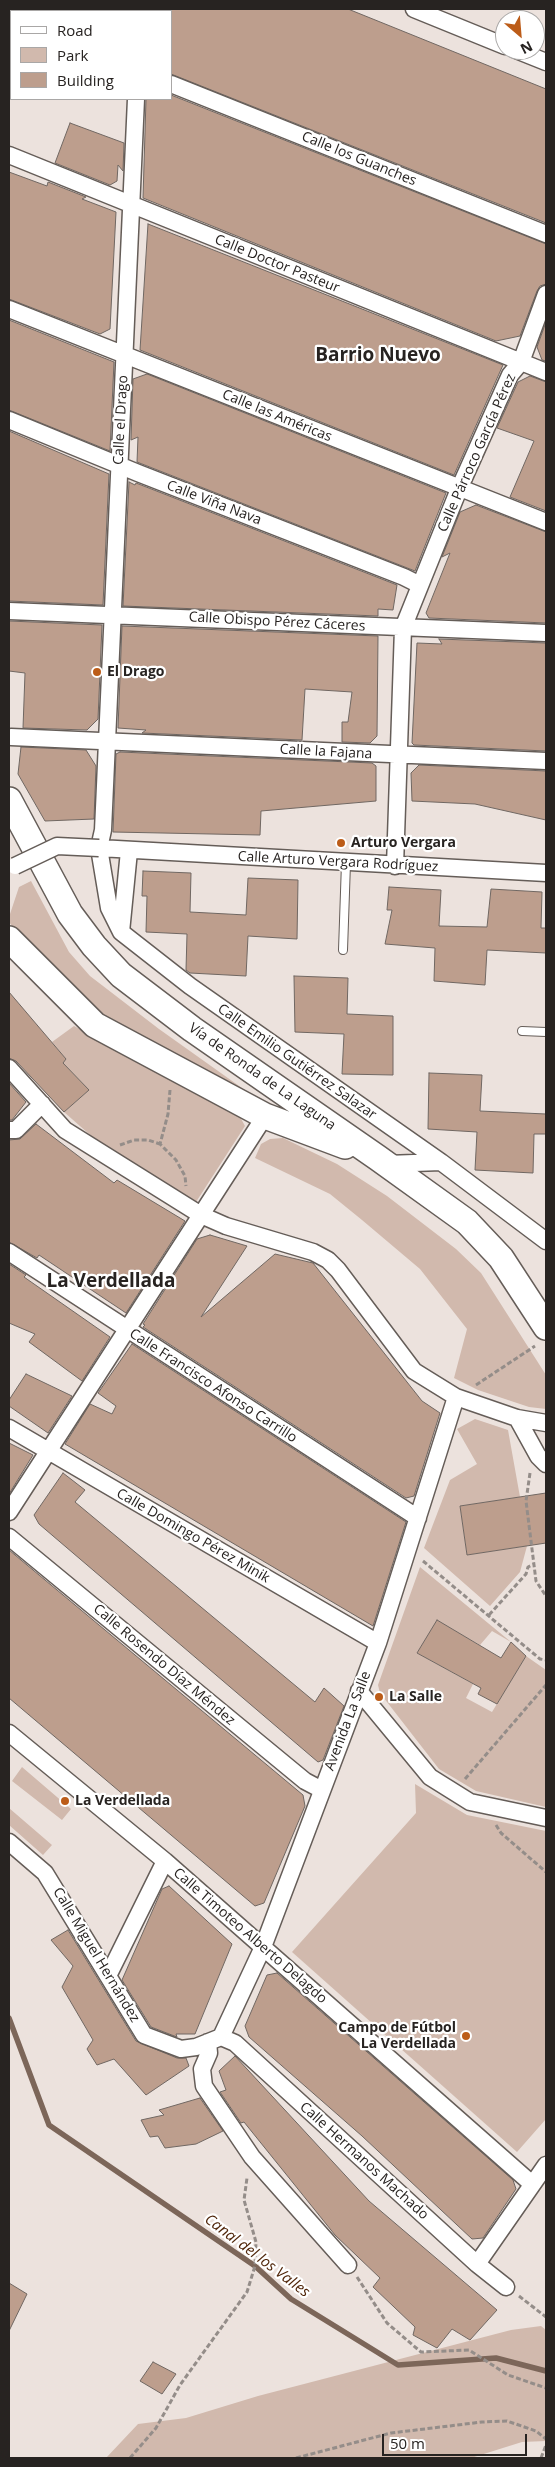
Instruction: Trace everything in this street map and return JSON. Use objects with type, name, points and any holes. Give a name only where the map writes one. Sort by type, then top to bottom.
[{"type":"main road","name":"Vía de Ronda de La Laguna","points":[[9,800],[70,914],[94,946],[121,975],[192,1029],[467,1222],[501,1258],[542,1335]]},
{"type":"main road","points":[[9,940],[95,1025],[265,1116],[382,1161]]},
{"type":"street","points":[[414,9],[495,42]]},
{"type":"street","name":"Calle los Guanches","points":[[172,84],[546,234]]},
{"type":"street","name":"Calle el Drago","points":[[99,848],[103,830],[111,614],[136,100]]},
{"type":"street","name":"Calle Doctor Pasteur","points":[[9,154],[131,203],[196,232],[546,372]]},
{"type":"street","name":"Calle Párroco García Pérez","points":[[395,866],[403,628],[459,489],[510,375],[521,362],[546,294]]},
{"type":"street","name":"Calle las Américas","points":[[9,309],[546,522]]},
{"type":"street","name":"Calle Viña Nava","points":[[9,420],[420,585]]},
{"type":"street","name":"Calle Obispo Pérez Cáceres","points":[[9,611],[403,628],[546,632]]},
{"type":"street","name":"Calle la Fajana","points":[[11,737],[399,756],[546,761]]},
{"type":"street","name":"Calle Arturo Vergara Rodríguez","points":[[11,869],[57,846],[546,873]]},
{"type":"street","name":"Calle Emilio Gutiérrez Salazar","points":[[99,848],[109,908],[121,932],[190,986],[441,1162],[546,1241]]},
{"type":"street","points":[[121,932],[129,851]]},
{"type":"street","points":[[9,1068],[65,1130],[201,1215],[226,1226],[313,1252],[328,1260],[338,1270],[414,1371],[456,1397],[517,1418],[546,1423]]},
{"type":"street","points":[[9,1130],[16,1130],[42,1104]]},
{"type":"street","points":[[9,1512],[265,1116]]},
{"type":"street","points":[[382,1161],[441,1162]]},
{"type":"street","name":"Calle Francisco Afonso Carrillo","points":[[9,1252],[418,1518]]},
{"type":"street","name":"Avenida La Salle","points":[[348,2265],[257,2163],[204,2086],[202,2069],[263,1947],[378,1643],[456,1397]]},
{"type":"street","points":[[517,1418],[542,1460]]},
{"type":"street","name":"Calle Domingo Pérez Minik","points":[[9,1428],[378,1643]]},
{"type":"street","name":"Calle Rosendo Díaz Méndez","points":[[9,1537],[305,1780],[322,1790]]},
{"type":"street","points":[[359,1691],[430,1777],[470,1802],[546,1818]]},
{"type":"street","name":"Calle Timoteo Alberto Delagdo","points":[[9,1733],[165,1861],[532,2184]]},
{"type":"street","name":"Calle Miguel Hernández","points":[[9,1842],[46,1873],[144,2035],[180,2049],[215,2040]]},
{"type":"street","points":[[108,1976],[165,1861]]},
{"type":"street","name":"Calle Hermanos Machado","points":[[215,2040],[234,2043],[477,2264],[506,2287]]},
{"type":"street","points":[[477,2264],[546,2165]]},
{"type":"lane","points":[[343,950],[346,863]]},
{"type":"lane","points":[[522,1031],[546,1032]]},
{"type":"path","points":[[160,1144],[168,1114],[173,1067]]},
{"type":"path","points":[[106,1156],[118,1146],[134,1140],[148,1140],[160,1144],[176,1160],[185,1176],[188,1198],[185,1205]]},
{"type":"path","points":[[456,1397],[542,1335]]},
{"type":"path","points":[[542,1460],[527,1477],[526,1501],[536,1581],[546,1596]]},
{"type":"path","points":[[408,1550],[540,1659],[546,1660]]},
{"type":"path","points":[[489,1615],[526,1574],[528,1567],[534,1564]]},
{"type":"path","points":[[454,1792],[546,1685]]},
{"type":"path","points":[[486,1806],[500,1833],[545,1871]]},
{"type":"path","points":[[130,2458],[156,2428],[180,2385],[247,2292],[255,2266],[256,2242],[244,2200],[246,2180],[257,2163]]},
{"type":"path","points":[[348,2265],[387,2324],[421,2352],[469,2350],[508,2376],[546,2388]]},
{"type":"path","points":[[506,2287],[546,2317]]},
{"type":"path","points":[[296,2458],[391,2433],[464,2423],[506,2421],[536,2431],[546,2439]]},
{"type":"path","points":[[541,2458],[546,2445]]},
{"type":"green space","points":[[31,881],[69,952],[90,976],[159,1029],[249,1093],[243,1096],[103,1019],[29,949],[9,922],[9,917],[19,887]]},
{"type":"green space","points":[[74,1026],[239,1115],[245,1126],[196,1202],[97,1141],[64,1112],[89,1090],[63,1063],[66,1059],[52,1042]]},
{"type":"green space","points":[[283,1138],[337,1164],[387,1196],[456,1249],[481,1273],[546,1375],[546,1409],[529,1407],[478,1390],[454,1378],[467,1329],[420,1269],[330,1194],[255,1158],[261,1144],[270,1139]]},
{"type":"green space","points":[[475,1419],[508,1430],[520,1497],[460,1506],[467,1555],[527,1546],[520,1572],[490,1606],[424,1548],[450,1480],[477,1464],[457,1429]]},
{"type":"green space","points":[[420,1567],[511,1642],[492,1631],[480,1645],[437,1621],[417,1653],[473,1684],[466,1698],[492,1712],[526,1656],[546,1670],[546,1807],[476,1791],[439,1769],[380,1693],[378,1685]]},
{"type":"green space","points":[[22,1767],[71,1809],[62,1820],[12,1781]]},
{"type":"green space","name":"Campo de Fútbol La Verdellada","points":[[415,1784],[467,1815],[546,1831],[546,2119],[517,2152],[292,1952],[416,1813]]},
{"type":"green space","points":[[9,1808],[52,1845],[43,1855],[9,1825]]},
{"type":"green space","points":[[541,2326],[546,2330],[546,2441],[522,2442],[471,2458],[106,2458],[138,2424],[186,2418],[258,2396],[511,2330]]},
{"type":"building","points":[[348,9],[546,89],[546,223],[172,74],[171,10]]},
{"type":"building","points":[[172,95],[546,244],[546,284],[540,286],[537,291],[520,336],[496,341],[143,198],[146,100],[172,100]]},
{"type":"building","points":[[70,123],[124,143],[123,171],[118,165],[117,181],[110,185],[55,163]]},
{"type":"building","points":[[9,172],[47,186],[48,182],[86,197],[82,199],[116,212],[110,329],[100,334],[9,299]]},
{"type":"building","points":[[148,224],[503,365],[454,475],[140,350]]},
{"type":"building","points":[[9,320],[114,362],[110,451],[9,410]]},
{"type":"building","points":[[546,322],[546,361],[542,360],[537,347]]},
{"type":"building","points":[[147,374],[446,493],[415,571],[137,462],[138,437],[131,440],[133,379]]},
{"type":"building","points":[[530,376],[546,382],[546,511],[510,497],[534,441],[497,428],[518,382]]},
{"type":"building","points":[[9,431],[109,474],[103,605],[9,601]]},
{"type":"building","points":[[129,482],[135,485],[136,483],[397,585],[393,610],[378,609],[378,616],[123,606]]},
{"type":"building","points":[[476,505],[546,532],[546,623],[429,618],[426,613],[450,553],[442,557],[460,512]]},
{"type":"building","points":[[9,621],[102,625],[98,719],[87,730],[23,728],[25,673],[9,671]]},
{"type":"building","points":[[122,626],[378,636],[377,736],[370,743],[342,742],[342,722],[348,722],[352,692],[305,689],[302,740],[142,733],[146,730],[118,728]]},
{"type":"building","points":[[439,639],[546,643],[546,751],[414,745],[412,743],[417,643],[442,644]]},
{"type":"building","points":[[21,747],[86,750],[96,766],[94,819],[45,821],[18,774]]},
{"type":"building","points":[[120,752],[372,763],[376,766],[376,801],[261,811],[260,835],[113,832],[116,754]]},
{"type":"building","points":[[419,765],[546,771],[546,820],[475,804],[412,801],[411,773]]},
{"type":"building","points":[[143,871],[191,873],[190,912],[246,915],[248,878],[298,880],[297,939],[248,936],[246,976],[190,973],[186,970],[187,934],[146,932],[147,896],[142,896]]},
{"type":"building","points":[[389,887],[441,890],[439,926],[487,927],[491,889],[542,892],[541,928],[546,928],[546,953],[487,950],[485,985],[434,981],[435,948],[385,944],[392,910],[387,910]]},
{"type":"building","points":[[294,976],[348,978],[347,1014],[393,1016],[393,1075],[342,1074],[344,1034],[295,1032]]},
{"type":"building","points":[[9,992],[66,1059],[63,1063],[89,1090],[64,1112],[16,1061],[9,1058]]},
{"type":"building","points":[[429,1073],[482,1075],[480,1111],[546,1114],[546,1134],[534,1134],[533,1173],[475,1170],[477,1132],[428,1129]]},
{"type":"building","points":[[9,1083],[26,1102],[12,1120],[9,1120]]},
{"type":"building","points":[[36,1124],[114,1183],[117,1180],[185,1221],[126,1313],[39,1255],[37,1258],[9,1242],[9,1140],[20,1139]]},
{"type":"building","points":[[210,1235],[247,1246],[201,1317],[275,1254],[313,1263],[422,1401],[440,1413],[414,1496],[406,1498],[143,1327],[145,1325],[143,1324],[197,1239]]},
{"type":"building","points":[[9,1264],[26,1275],[24,1277],[110,1337],[82,1381],[29,1342],[35,1334],[9,1323]]},
{"type":"building","points":[[132,1344],[406,1522],[373,1626],[65,1444],[90,1404],[112,1414],[116,1406],[98,1393]]},
{"type":"building","points":[[26,1374],[72,1396],[48,1433],[9,1406],[9,1400]]},
{"type":"building","points":[[9,1443],[33,1455],[9,1494]]},
{"type":"building","points":[[63,1473],[85,1490],[75,1502],[315,1702],[324,1688],[344,1706],[323,1760],[318,1762],[39,1524],[34,1515]]},
{"type":"building","points":[[546,1493],[546,1543],[467,1555],[460,1506]]},
{"type":"building","points":[[9,1550],[303,1795],[305,1806],[264,1903],[255,1906],[9,1698]]},
{"type":"building","points":[[437,1620],[501,1658],[511,1642],[526,1656],[497,1704],[478,1694],[481,1688],[417,1653]]},
{"type":"building","points":[[169,1886],[232,1944],[195,2034],[176,2034],[177,2037],[151,2027],[122,1980],[162,1889]]},
{"type":"building","points":[[68,1930],[136,2041],[177,2058],[186,2058],[189,2066],[146,2095],[114,2059],[97,2065],[87,2049],[93,2040],[62,1987],[73,1966],[51,1940]]},
{"type":"building","points":[[277,1973],[513,2180],[516,2189],[483,2238],[472,2239],[362,2136],[249,2037],[245,2026],[267,1975]]},
{"type":"building","points":[[235,2056],[369,2201],[497,2310],[470,2340],[452,2329],[437,2348],[413,2335],[415,2327],[373,2287],[380,2278],[335,2235],[244,2122],[241,2123],[220,2092],[226,2090],[219,2071]]},
{"type":"building","points":[[200,2098],[223,2131],[196,2144],[165,2148],[158,2136],[150,2137],[141,2120],[164,2115],[159,2110]]},
{"type":"building","points":[[9,2283],[27,2294],[9,2331]]},
{"type":"building","points":[[153,2362],[176,2374],[162,2394],[140,2381]]},
{"type":"waterway","name":"Canal del los Valles","points":[[9,2018],[49,2125],[255,2266],[291,2299],[398,2365],[496,2358],[546,2371]]},
{"type":"place","name":"El Drago","points":[[97,672]]},
{"type":"place","name":"Arturo Vergara","points":[[341,843]]},
{"type":"place","name":"La Salle","points":[[379,1697]]},
{"type":"place","name":"La Verdellada","points":[[65,1801]]},
{"type":"place","name":"Campo de Fútbol La Verdellada","points":[[466,2036]]},
{"type":"district","name":"Barrio Nuevo","points":[[378,356]]},
{"type":"district","name":"La Verdellada","points":[[111,1282]]}]
